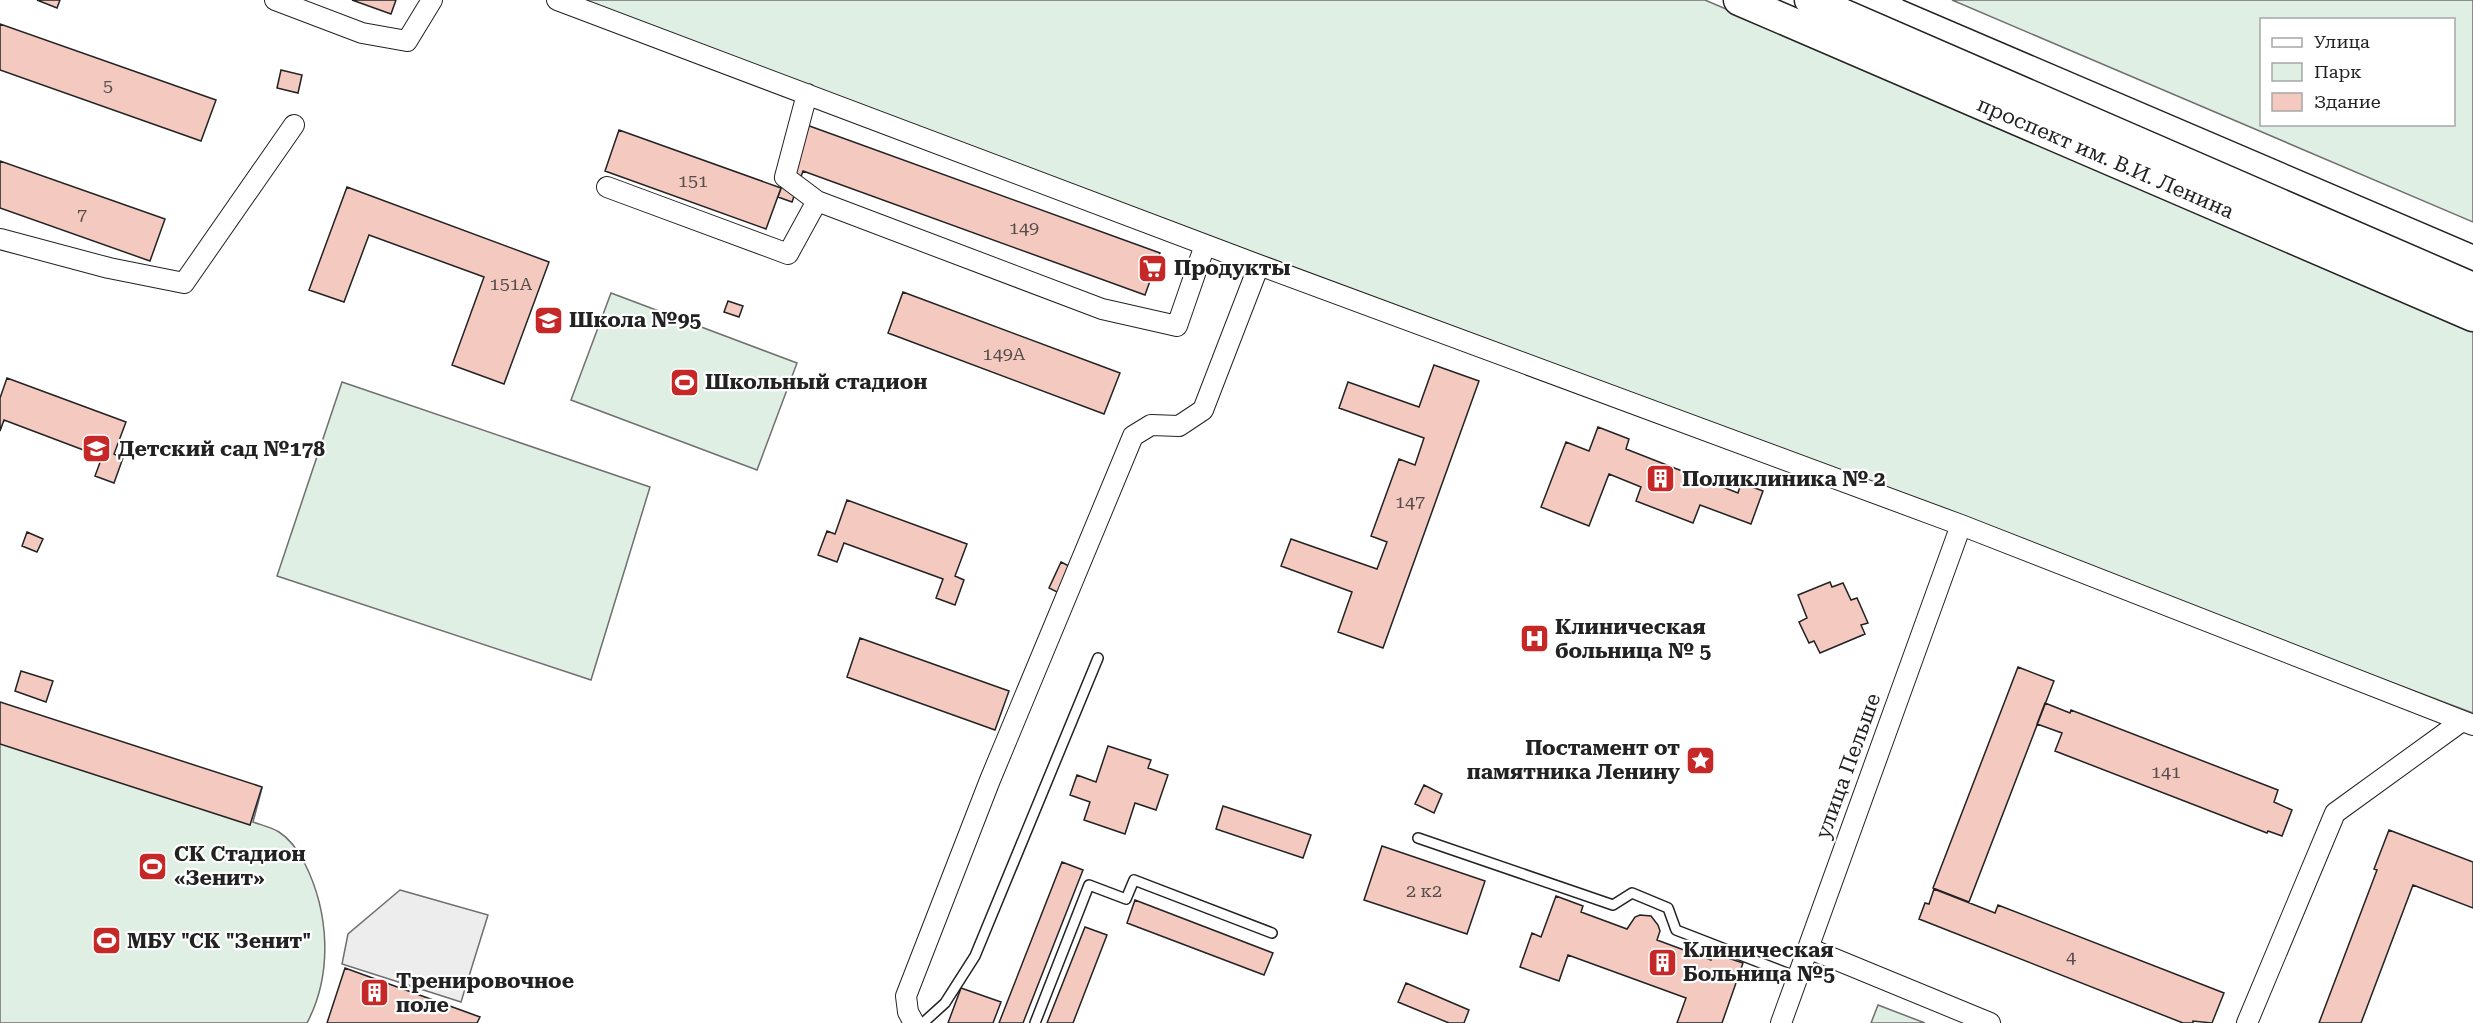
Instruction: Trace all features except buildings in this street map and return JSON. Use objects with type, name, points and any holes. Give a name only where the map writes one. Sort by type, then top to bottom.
[{"type":"main road","name":"проспект им. В.И. Ленина","points":[[1739,0],[2473,316]]},
{"type":"main road","name":"проспект им. В.И. Ленина","points":[[1810,0],[2473,288]]},
{"type":"street","points":[[275,0],[362,33],[407,41],[432,0]]},
{"type":"street","points":[[557,0],[1205,245],[1961,525],[2468,723]]},
{"type":"street","points":[[807,94],[785,177],[817,201],[1102,309],[1177,326],[1205,245]]},
{"type":"street","points":[[0,239],[109,268],[184,283],[294,124]]},
{"type":"street","points":[[607,187],[788,254],[817,201]]},
{"type":"street","points":[[914,1023],[908,1012],[906,996],[990,780],[1133,436],[1151,425],[1179,426],[1203,410],[1259,265]]},
{"type":"street","name":"улица Пельше","points":[[1781,1023],[1961,525]]},
{"type":"street","points":[[2247,1023],[2335,813],[2468,723]]},
{"type":"street","points":[[1808,948],[1990,1023]]},
{"type":"lane","points":[[922,1023],[945,1003],[975,956],[1098,658]]},
{"type":"lane","points":[[1418,838],[1613,905],[1632,893],[1668,908],[1676,930],[1797,977]]},
{"type":"lane","points":[[1035,1023],[1089,885],[1126,899],[1134,880],[1272,933]]},
{"type":"green space","points":[[583,0],[1705,0],[2473,329],[2473,713]]},
{"type":"green space","points":[[1952,0],[2473,0],[2473,222]]},
{"type":"green space","name":"Школьный стадион","points":[[611,293],[797,363],[757,470],[571,400]]},
{"type":"green space","points":[[342,382],[650,487],[591,680],[277,576]]},
{"type":"green space","name":"СК Стадион «Зенит»","points":[[0,703],[262,788],[253,822],[279,832],[297,850],[313,883],[323,922],[325,943],[321,984],[307,1023],[0,1023]]},
{"type":"green space","points":[[1878,1005],[1925,1023],[1871,1023]]},
{"type":"shaded area","points":[[400,890],[488,915],[461,1002],[342,964],[348,934]]},
{"type":"tram line","points":[[1903,0],[2473,244]]},
{"type":"place","name":"Продукты","points":[[1153,268]]},
{"type":"place","name":"Школа №95","points":[[548,320]]},
{"type":"place","name":"Школьный стадион","points":[[684,382]]},
{"type":"place","name":"Детский сад №178","points":[[97,449]]},
{"type":"place","name":"Поликлиника № 2","points":[[1661,479]]},
{"type":"place","name":"Клиническая больница № 5","points":[[1534,639]]},
{"type":"place","name":"Постамент от памятника Ленину","points":[[1701,760]]},
{"type":"place","name":"СК Стадион «Зенит»","points":[[153,866]]},
{"type":"place","name":"МБУ \"СК \"Зенит\"","points":[[106,941]]},
{"type":"place","name":"Клиническая Больница №5","points":[[1662,962]]},
{"type":"place","name":"Тренировочное поле","points":[[375,993]]}]
